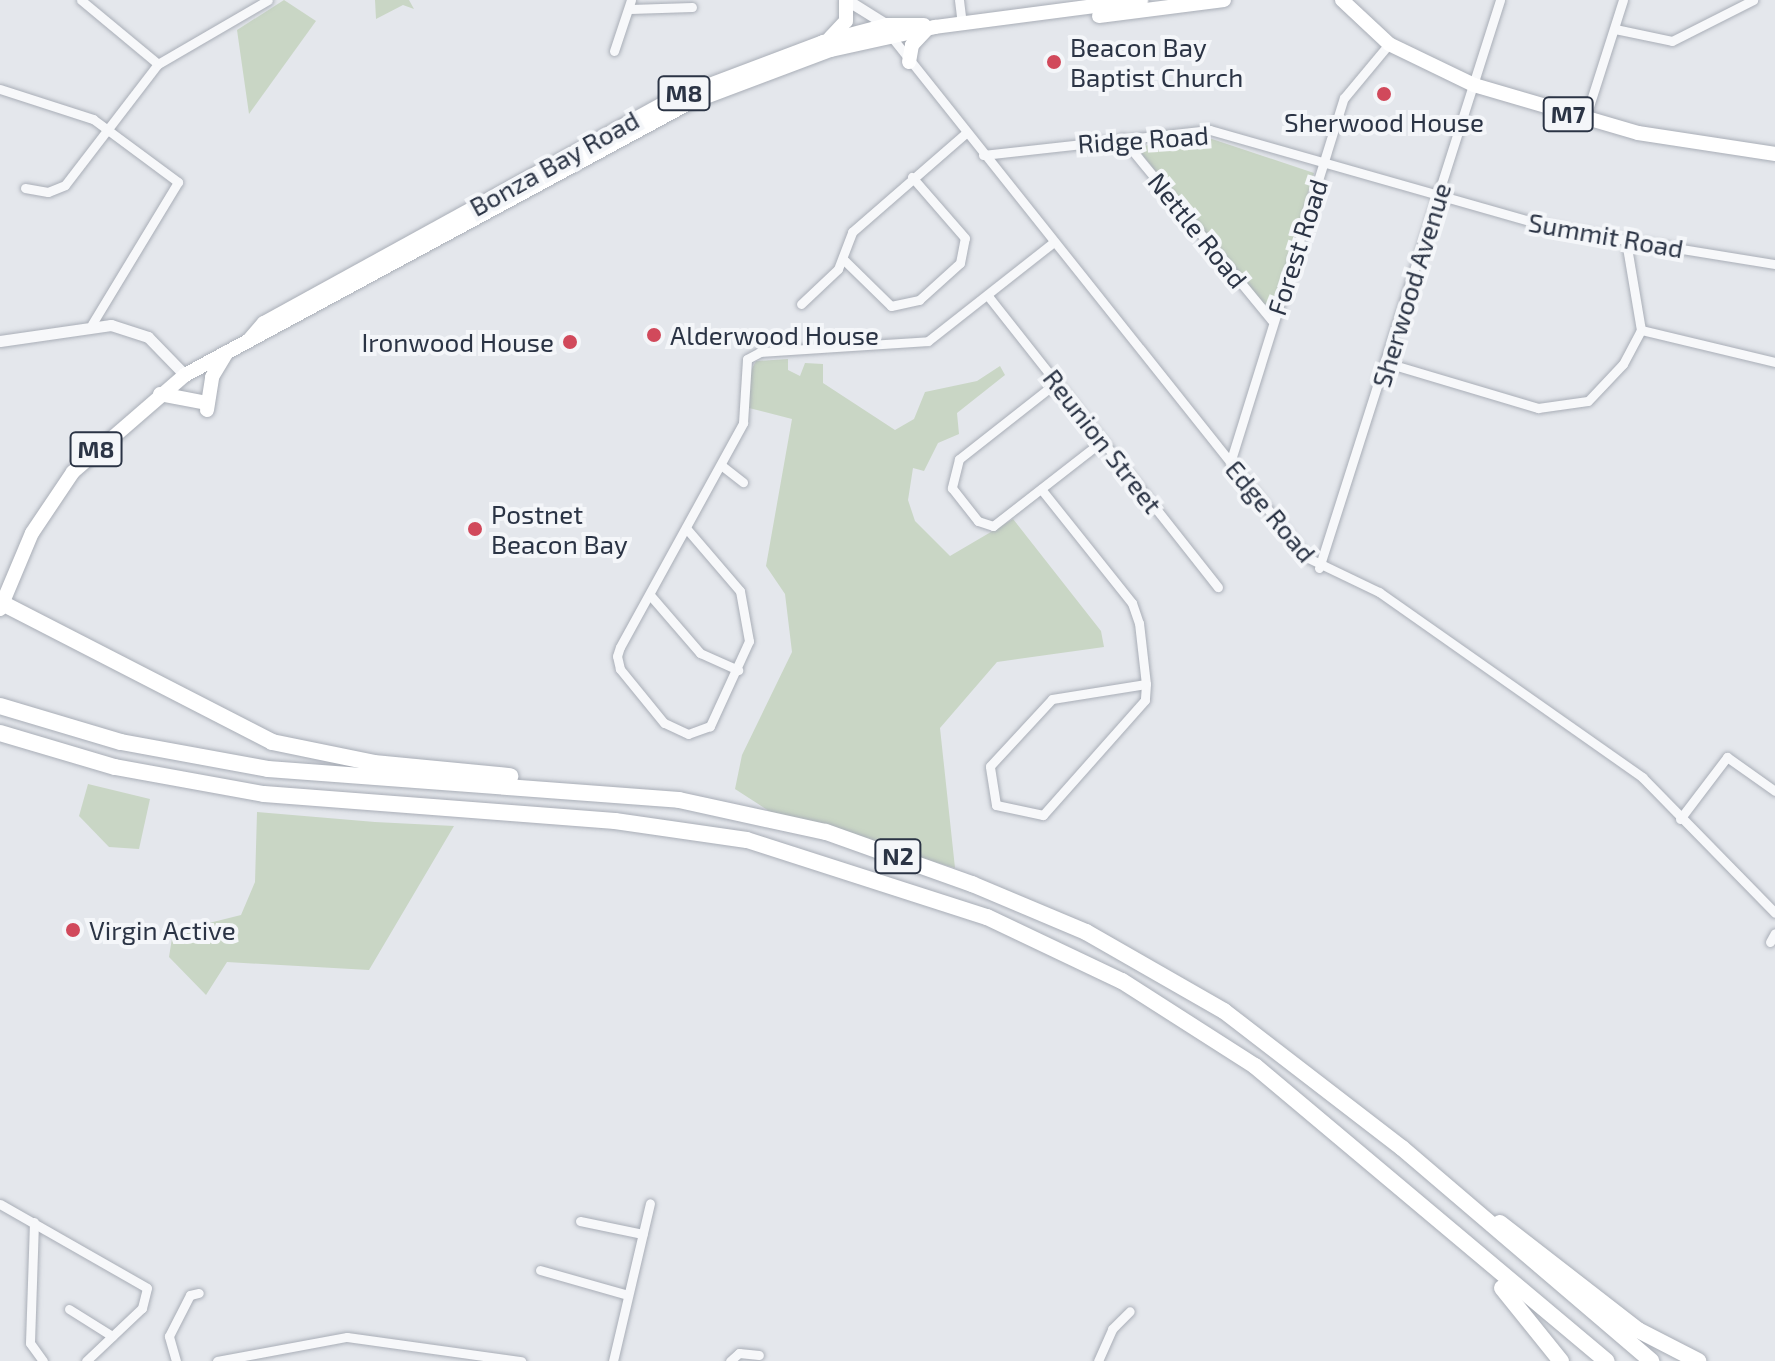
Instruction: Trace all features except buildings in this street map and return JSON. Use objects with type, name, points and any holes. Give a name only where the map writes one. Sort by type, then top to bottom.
[{"type":"highway","points":[[1,605],[272,742],[566,788]]},
{"type":"highway","name":"N2","points":[[0,706],[121,742],[268,769],[566,788],[679,800],[826,832],[1047,915],[1224,1011],[1402,1148],[1651,1361]]},
{"type":"highway","name":"N2","points":[[0,734],[193,783],[656,826],[826,863],[987,917],[1109,974],[1322,1115],[1607,1361]]},
{"type":"highway","points":[[1322,1115],[1518,1304],[1561,1361]]},
{"type":"highway","points":[[1402,1148],[1611,1311],[1698,1361]]},
{"type":"main road","name":"Bonza Bay Road","points":[[249,340],[264,323],[667,101],[823,42],[1141,0]]},
{"type":"main road","name":"Bonza Bay Road","points":[[1023,17],[1068,20],[1224,0]]},
{"type":"main road","points":[[1342,0],[1375,31]]},
{"type":"main road","points":[[1353,0],[1375,31]]},
{"type":"main road","points":[[823,42],[846,21],[849,1]]},
{"type":"main road","points":[[909,62],[912,45],[931,28]]},
{"type":"main road","name":"M7","points":[[1375,31],[1389,44],[1474,85],[1585,119],[1775,154]]},
{"type":"main road","name":"Bonza Bay Road","points":[[1,605],[55,495],[160,394],[185,375],[687,104],[806,57],[888,33]]},
{"type":"main road","points":[[160,394],[205,406],[212,377],[228,352]]},
{"type":"street","points":[[81,0],[158,64]]},
{"type":"street","points":[[25,188],[48,192],[65,185],[158,64],[268,0]]},
{"type":"street","points":[[959,0],[962,24]]},
{"type":"street","name":"Sherwood Avenue","points":[[1319,568],[1387,363],[1500,0]]},
{"type":"street","points":[[1585,119],[1623,0]]},
{"type":"street","points":[[1615,29],[1672,41],[1753,0]]},
{"type":"street","name":"Edge Road","points":[[849,1],[888,33],[1230,463],[1319,568],[1390,600],[1642,777],[1775,913]]},
{"type":"street","points":[[614,51],[630,4],[692,7]]},
{"type":"street","name":"Forest Road","points":[[1230,463],[1344,98],[1389,44]]},
{"type":"street","points":[[0,89],[76,111],[108,129],[178,182],[178,191],[92,324]]},
{"type":"street","name":"Ridge Road","points":[[983,155],[1210,130],[1322,166],[1438,198]]},
{"type":"street","points":[[801,304],[843,259],[852,232],[966,133]]},
{"type":"street","name":"Nettle Road","points":[[1122,138],[1273,322]]},
{"type":"street","points":[[843,259],[891,306],[919,300],[960,263],[965,238],[912,177]]},
{"type":"street","name":"Summit Road","points":[[1438,198],[1626,241],[1775,264]]},
{"type":"street","points":[[1387,363],[1538,408],[1564,408],[1595,396],[1641,330],[1626,241]]},
{"type":"street","points":[[686,528],[743,597],[749,641],[738,670],[707,729],[688,734],[669,728],[618,664],[650,595],[686,528],[721,465],[747,415],[745,362],[760,352],[918,345],[988,296],[1054,242]]},
{"type":"street","name":"Reunion Street","points":[[988,296],[1218,587]]},
{"type":"street","points":[[0,341],[92,324],[148,337],[185,375]]},
{"type":"street","points":[[1641,330],[1775,362]]},
{"type":"street","points":[[1057,382],[964,455],[950,477],[989,527],[1102,441]]},
{"type":"street","points":[[721,465],[743,482]]},
{"type":"street","points":[[1041,489],[1132,603],[1146,684],[1140,710],[1043,815],[996,805],[990,766],[1052,699],[1146,684]]},
{"type":"street","points":[[650,595],[700,653],[738,670]]},
{"type":"street","points":[[1680,819],[1724,758],[1775,791]]},
{"type":"street","points":[[613,1361],[650,1203]]},
{"type":"street","points":[[0,1204],[145,1284],[142,1308],[86,1361]]},
{"type":"street","points":[[580,1221],[643,1234]]},
{"type":"street","points":[[34,1222],[30,1343],[43,1361]]},
{"type":"street","points":[[540,1270],[628,1295]]},
{"type":"street","points":[[176,1361],[169,1336],[190,1295],[199,1293]]},
{"type":"street","points":[[69,1309],[112,1336]]},
{"type":"street","points":[[1098,1361],[1112,1329],[1130,1311]]},
{"type":"street","points":[[217,1361],[347,1337],[521,1361]]},
{"type":"street","points":[[730,1361],[739,1353],[759,1355]]},
{"type":"green space","points":[[284,0],[316,21],[249,114],[237,30]]},
{"type":"green space","points":[[375,0],[409,0],[414,9],[403,5],[376,19]]},
{"type":"green space","points":[[1181,136],[1203,136],[1314,173],[1273,306],[1261,303],[1137,148]]},
{"type":"green space","points":[[788,359],[788,370],[800,376],[805,363],[823,364],[823,383],[895,430],[914,419],[925,392],[977,381],[1000,366],[1005,375],[957,413],[959,434],[938,443],[924,471],[913,468],[908,500],[915,521],[950,556],[1013,519],[1101,631],[1104,647],[997,662],[940,728],[955,868],[772,813],[735,789],[742,755],[792,652],[785,594],[766,566],[792,419],[749,408],[746,380],[756,361]]},
{"type":"green space","points":[[88,784],[150,799],[139,849],[109,847],[79,816]]},
{"type":"green space","points":[[257,812],[454,826],[369,970],[227,962],[206,995],[169,957],[173,932],[241,915],[255,882]]},
{"type":"place","name":"Beacon Bay Baptist Church","points":[[1054,62]]},
{"type":"place","name":"Sherwood House","points":[[1384,94]]},
{"type":"place","name":"Alderwood House","points":[[654,335]]},
{"type":"place","name":"Ironwood House","points":[[570,342]]},
{"type":"place","name":"Postnet Beacon Bay","points":[[475,529]]},
{"type":"place","name":"Virgin Active","points":[[73,930]]}]
